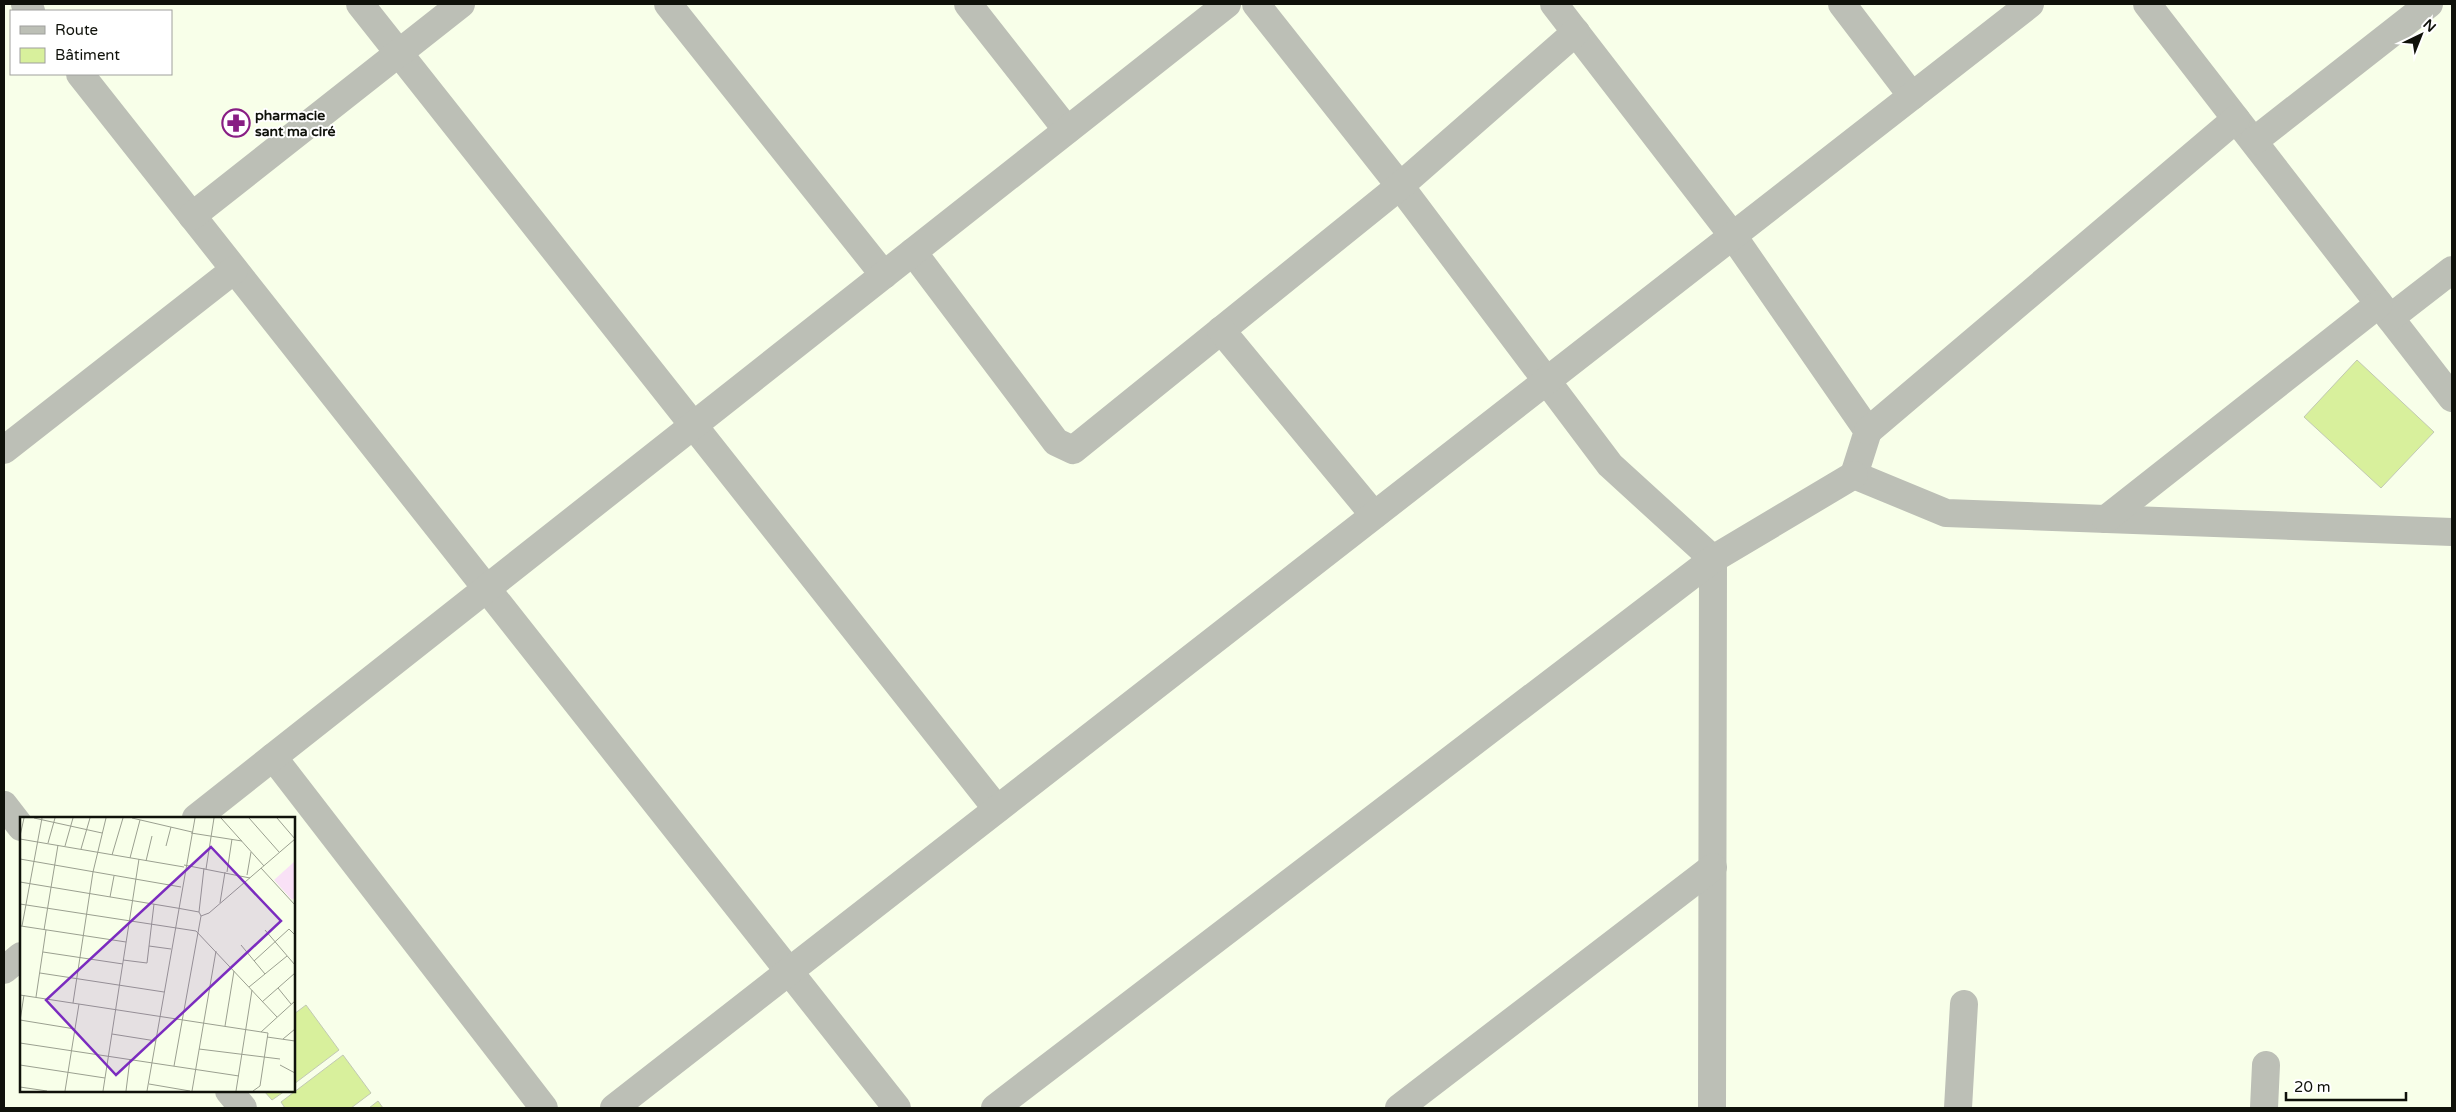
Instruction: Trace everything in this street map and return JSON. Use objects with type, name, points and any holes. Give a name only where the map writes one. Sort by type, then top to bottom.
[{"type":"street","points":[[360,4],[997,810]]},
{"type":"street","points":[[192,216],[460,4]]},
{"type":"street","points":[[668,4],[884,275]]},
{"type":"street","points":[[968,4],[1068,130]]},
{"type":"street","points":[[197,817],[1227,4]]},
{"type":"street","points":[[1256,4],[1400,186],[1610,465],[1714,559],[1712,1108]]},
{"type":"street","points":[[1554,4],[1733,236],[1868,431]]},
{"type":"street","points":[[1842,4],[1912,96]]},
{"type":"street","points":[[614,1108],[2030,4]]},
{"type":"street","points":[[2147,4],[2452,398]]},
{"type":"street","points":[[2254,141],[2429,4]]},
{"type":"street","points":[[913,252],[1056,442],[1073,450],[1400,186],[1576,32]]},
{"type":"street","points":[[81,75],[896,1108]]},
{"type":"street","points":[[995,1108],[1714,559],[1854,475],[1868,431],[2236,119]]},
{"type":"street","points":[[8,437],[234,270]]},
{"type":"street","points":[[2106,519],[2384,311],[2452,270]]},
{"type":"street","points":[[1222,330],[1374,516]]},
{"type":"street","points":[[1854,475],[1946,513],[2452,532]]},
{"type":"street","points":[[274,757],[544,1108]]},
{"type":"street","points":[[4,805],[20,826]]},
{"type":"street","points":[[1399,1108],[1713,867]]},
{"type":"street","points":[[4,970],[20,957]]},
{"type":"street","points":[[1958,1108],[1964,1004]]},
{"type":"street","points":[[2264,1108],[2266,1065]]},
{"type":"building","points":[[2357,360],[2434,432],[2381,488],[2304,417]]},
{"type":"building","points":[[306,1005],[339,1050],[295,1083],[295,1013]]},
{"type":"building","points":[[343,1055],[371,1093],[351,1108],[285,1108],[281,1102]]},
{"type":"building","points":[[265,1092],[284,1092],[272,1100]]},
{"type":"building","points":[[378,1101],[383,1108],[369,1108]]},
{"type":"place","name":"pharmacie sant ma ciré","points":[[236,123]]}]
